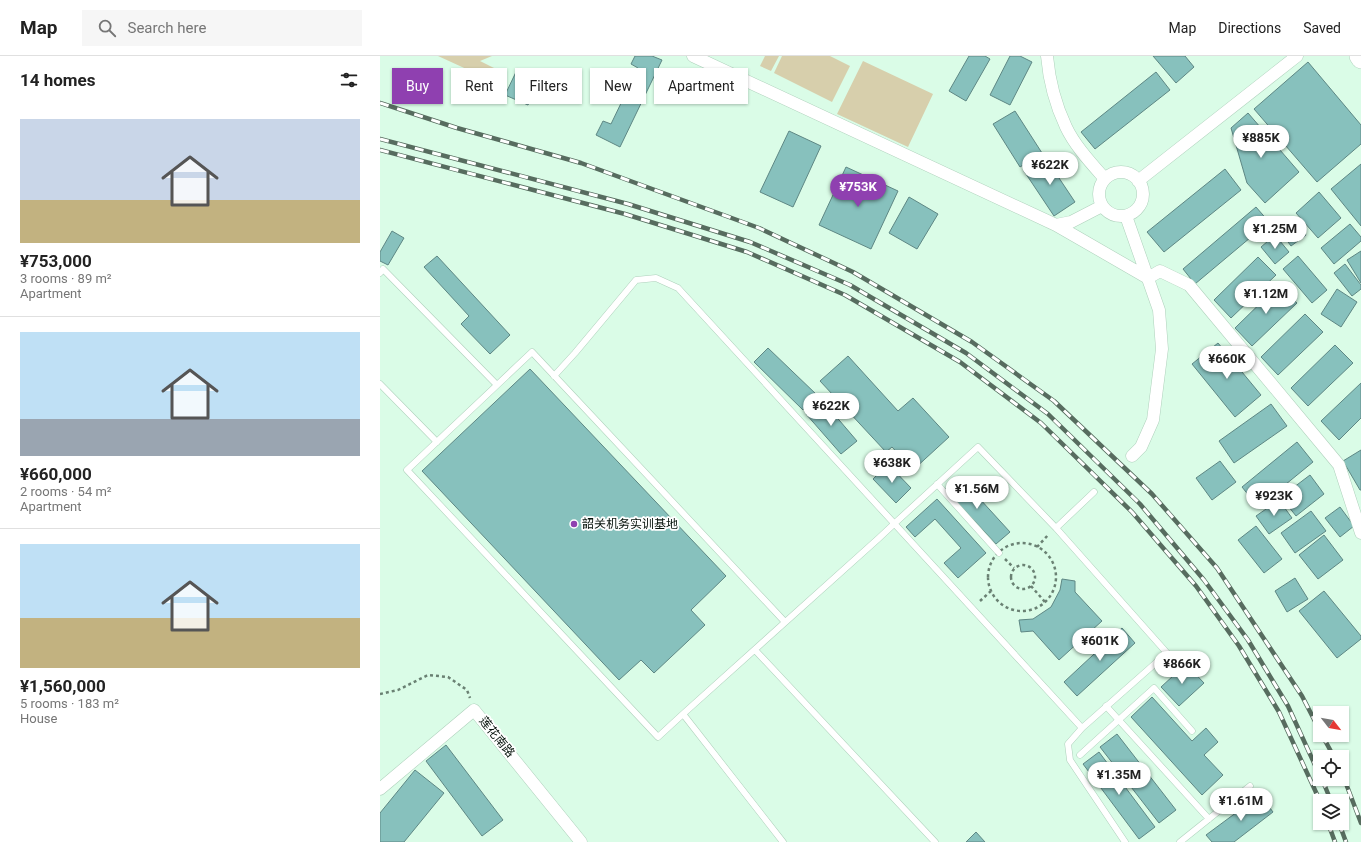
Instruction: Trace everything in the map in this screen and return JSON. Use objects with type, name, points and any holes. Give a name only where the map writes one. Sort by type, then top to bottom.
[{"type":"street","points":[[693,56],[1056,225],[1148,278]]},
{"type":"street","points":[[1047,56],[1048,71],[1066,128],[1083,153],[1105,179]]},
{"type":"street","points":[[1138,181],[1297,56]]},
{"type":"street","points":[[1126,173],[1138,181],[1142,188],[1141,202],[1138,208],[1126,216],[1112,215],[1102,206],[1098,193],[1100,185],[1111,174],[1126,173]]},
{"type":"street","points":[[1056,225],[1071,222],[1102,206]]},
{"type":"street","points":[[1126,216],[1159,310],[1162,350],[1154,420],[1141,447],[1132,456]]},
{"type":"street","points":[[1148,278],[1160,271],[1189,286],[1214,315],[1339,465],[1361,533]]},
{"type":"street","name":"莲花南路","points":[[380,789],[474,710],[581,842]]},
{"type":"lane","points":[[380,273],[383,269],[497,385]]},
{"type":"lane","points":[[554,376],[636,280],[656,278],[678,288],[1082,728]]},
{"type":"lane","points":[[785,622],[532,352],[407,470],[658,737],[755,650],[978,447],[1056,528],[1167,653],[1082,728],[1068,744],[1070,760],[1125,842]]},
{"type":"lane","points":[[380,384],[437,442]]},
{"type":"lane","points":[[937,484],[999,553]]},
{"type":"lane","points":[[1056,528],[1094,492]]},
{"type":"lane","points":[[755,650],[935,842]]},
{"type":"lane","points":[[1080,755],[1154,688],[1192,731]]},
{"type":"lane","points":[[1106,706],[1209,818]]},
{"type":"lane","points":[[683,714],[783,842]]},
{"type":"lane","points":[[1180,842],[1250,786]]},
{"type":"path","points":[[1036,546],[1056,528]]},
{"type":"path","points":[[1024,543],[1036,546],[1043,550],[1051,558],[1055,568],[1056,579],[1054,589],[1045,602],[1032,610],[1016,611],[1001,604],[991,591],[988,576],[990,566],[999,553],[1013,544],[1024,543]]},
{"type":"path","points":[[1021,564],[1032,568],[1035,573],[1035,579],[1031,586],[1021,589],[1012,583],[1011,571],[1015,566],[1021,564]]},
{"type":"path","points":[[1031,586],[1045,602]]},
{"type":"path","points":[[972,608],[991,591]]},
{"type":"path","points":[[380,694],[398,690],[428,675],[448,677],[467,690],[474,710]]},
{"type":"shaded area","points":[[438,56],[492,56],[480,61],[494,68],[464,68]]},
{"type":"shaded area","points":[[765,56],[779,56],[771,71],[760,66]]},
{"type":"shaded area","points":[[782,56],[830,56],[850,66],[832,102],[774,73]]},
{"type":"shaded area","points":[[863,61],[933,94],[908,147],[837,114]]},
{"type":"building","points":[[635,56],[652,56],[662,60],[658,68],[654,68],[654,77],[646,93],[646,68],[638,68],[631,64]]},
{"type":"building","points":[[969,56],[985,56],[990,59],[966,101],[949,91]]},
{"type":"building","points":[[1010,56],[1020,56],[1032,62],[1010,105],[990,95]]},
{"type":"building","points":[[1153,56],[1185,56],[1194,67],[1176,83]]},
{"type":"building","points":[[1308,62],[1361,125],[1361,144],[1317,182],[1254,109]]},
{"type":"building","points":[[1156,72],[1170,90],[1095,149],[1081,132]]},
{"type":"building","points":[[515,74],[515,99],[507,96],[507,91]]},
{"type":"building","points":[[621,104],[641,104],[620,147],[596,135],[603,121],[611,124]]},
{"type":"building","points":[[1015,111],[1042,153],[1020,167],[993,124]]},
{"type":"building","points":[[1248,113],[1299,172],[1265,203],[1247,183],[1231,128]]},
{"type":"building","points":[[789,131],[821,146],[793,207],[760,192]]},
{"type":"building","points":[[1045,157],[1075,202],[1054,216],[1024,171]]},
{"type":"building","points":[[1361,164],[1361,226],[1331,189]]},
{"type":"building","points":[[846,167],[898,191],[871,249],[819,225]]},
{"type":"building","points":[[1225,169],[1241,190],[1164,252],[1147,232]]},
{"type":"building","points":[[1319,192],[1341,218],[1318,238],[1296,213]]},
{"type":"building","points":[[909,197],[938,214],[917,249],[889,233]]},
{"type":"building","points":[[1256,207],[1269,222],[1195,284],[1183,269]]},
{"type":"building","points":[[1295,220],[1306,235],[1291,246],[1280,231]]},
{"type":"building","points":[[1350,224],[1361,237],[1361,241],[1334,264],[1321,248]]},
{"type":"building","points":[[392,231],[404,238],[388,265],[380,261],[380,252]]},
{"type":"building","points":[[1275,235],[1289,252],[1275,264],[1261,247]]},
{"type":"building","points":[[1361,251],[1361,283],[1347,260]]},
{"type":"building","points":[[437,256],[510,335],[490,354],[461,324],[469,316],[424,267]]},
{"type":"building","points":[[1298,256],[1327,290],[1312,303],[1283,269]]},
{"type":"building","points":[[1258,257],[1276,275],[1231,318],[1214,300]]},
{"type":"building","points":[[1345,264],[1361,285],[1361,289],[1352,296],[1334,273]]},
{"type":"building","points":[[1279,285],[1297,303],[1252,346],[1235,328]]},
{"type":"building","points":[[1337,289],[1357,302],[1341,327],[1321,314]]},
{"type":"building","points":[[1305,314],[1323,332],[1278,375],[1261,357]]},
{"type":"building","points":[[1218,343],[1261,395],[1235,417],[1192,364]]},
{"type":"building","points":[[1335,345],[1353,363],[1308,406],[1291,388]]},
{"type":"building","points":[[768,348],[817,395],[803,410],[754,362]]},
{"type":"building","points":[[848,356],[898,411],[913,398],[949,437],[913,470],[892,447],[886,452],[820,381]]},
{"type":"building","name":"韶关机务实训基地","points":[[530,369],[726,576],[691,610],[705,625],[654,673],[641,660],[619,680],[422,471]]},
{"type":"building","points":[[1361,383],[1361,418],[1339,440],[1321,421]]},
{"type":"building","points":[[822,400],[857,441],[841,454],[806,414]]},
{"type":"building","points":[[1271,404],[1287,426],[1234,463],[1219,441]]},
{"type":"building","points":[[1297,442],[1313,462],[1258,507],[1242,487]]},
{"type":"building","points":[[1361,450],[1361,490],[1360,490],[1343,461]]},
{"type":"building","points":[[1220,461],[1236,482],[1212,500],[1196,478]]},
{"type":"building","points":[[888,464],[911,488],[896,503],[873,479]]},
{"type":"building","points":[[1310,475],[1324,494],[1296,516],[1281,497]]},
{"type":"building","points":[[959,476],[1010,532],[996,544],[945,489]]},
{"type":"building","points":[[937,499],[986,553],[958,578],[944,563],[961,548],[935,519],[915,537],[906,527]]},
{"type":"building","points":[[1279,500],[1292,518],[1269,534],[1256,516]]},
{"type":"building","points":[[1340,507],[1354,526],[1340,537],[1325,518]]},
{"type":"building","points":[[1311,511],[1326,531],[1295,553],[1281,533]]},
{"type":"building","points":[[1256,526],[1282,559],[1264,573],[1238,540]]},
{"type":"building","points":[[1324,535],[1343,560],[1318,579],[1299,555]]},
{"type":"building","points":[[1295,578],[1308,599],[1287,612],[1275,591]]},
{"type":"building","points":[[1062,579],[1075,581],[1075,592],[1102,621],[1059,660],[1033,631],[1021,632],[1019,620],[1033,619],[1051,607],[1060,590]]},
{"type":"building","points":[[1324,591],[1361,636],[1361,639],[1337,658],[1299,611]]},
{"type":"building","points":[[1122,628],[1135,643],[1077,696],[1064,682]]},
{"type":"building","points":[[1186,664],[1204,683],[1179,706],[1161,687]]},
{"type":"building","points":[[1152,697],[1192,741],[1206,728],[1218,742],[1204,755],[1223,775],[1202,795],[1131,717]]},
{"type":"building","points":[[1117,734],[1176,810],[1159,823],[1100,747]]},
{"type":"building","points":[[446,745],[503,820],[482,836],[426,761]]},
{"type":"building","points":[[1099,752],[1155,827],[1139,839],[1083,764]]},
{"type":"building","points":[[415,770],[444,793],[404,842],[380,842],[380,813]]},
{"type":"building","points":[[1260,795],[1273,812],[1234,842],[1212,842],[1206,835]]},
{"type":"building","points":[[976,832],[985,842],[966,842]]},
{"type":"railway","points":[[380,103],[457,128],[581,163],[759,228],[853,272],[972,342],[1054,401],[1152,494],[1217,568],[1302,696],[1313,717]]},
{"type":"railway","points":[[380,139],[628,204],[750,242],[850,285],[966,353],[1048,414],[1140,504],[1204,580],[1248,640],[1288,706],[1313,761]]},
{"type":"railway","points":[[380,150],[625,214],[747,252],[845,295],[960,362],[1041,423],[1132,512],[1196,586],[1239,646],[1279,712],[1317,794]]},
{"type":"railway","points":[[1326,742],[1330,750]]},
{"type":"railway","points":[[1325,786],[1328,794]]},
{"type":"railway","points":[[1347,786],[1361,823]]},
{"type":"railway","points":[[1331,830],[1335,842]]},
{"type":"railway","points":[[1342,830],[1346,842]]},
{"type":"place","name":"韶关机务实训基地","points":[[574,524]]}]
